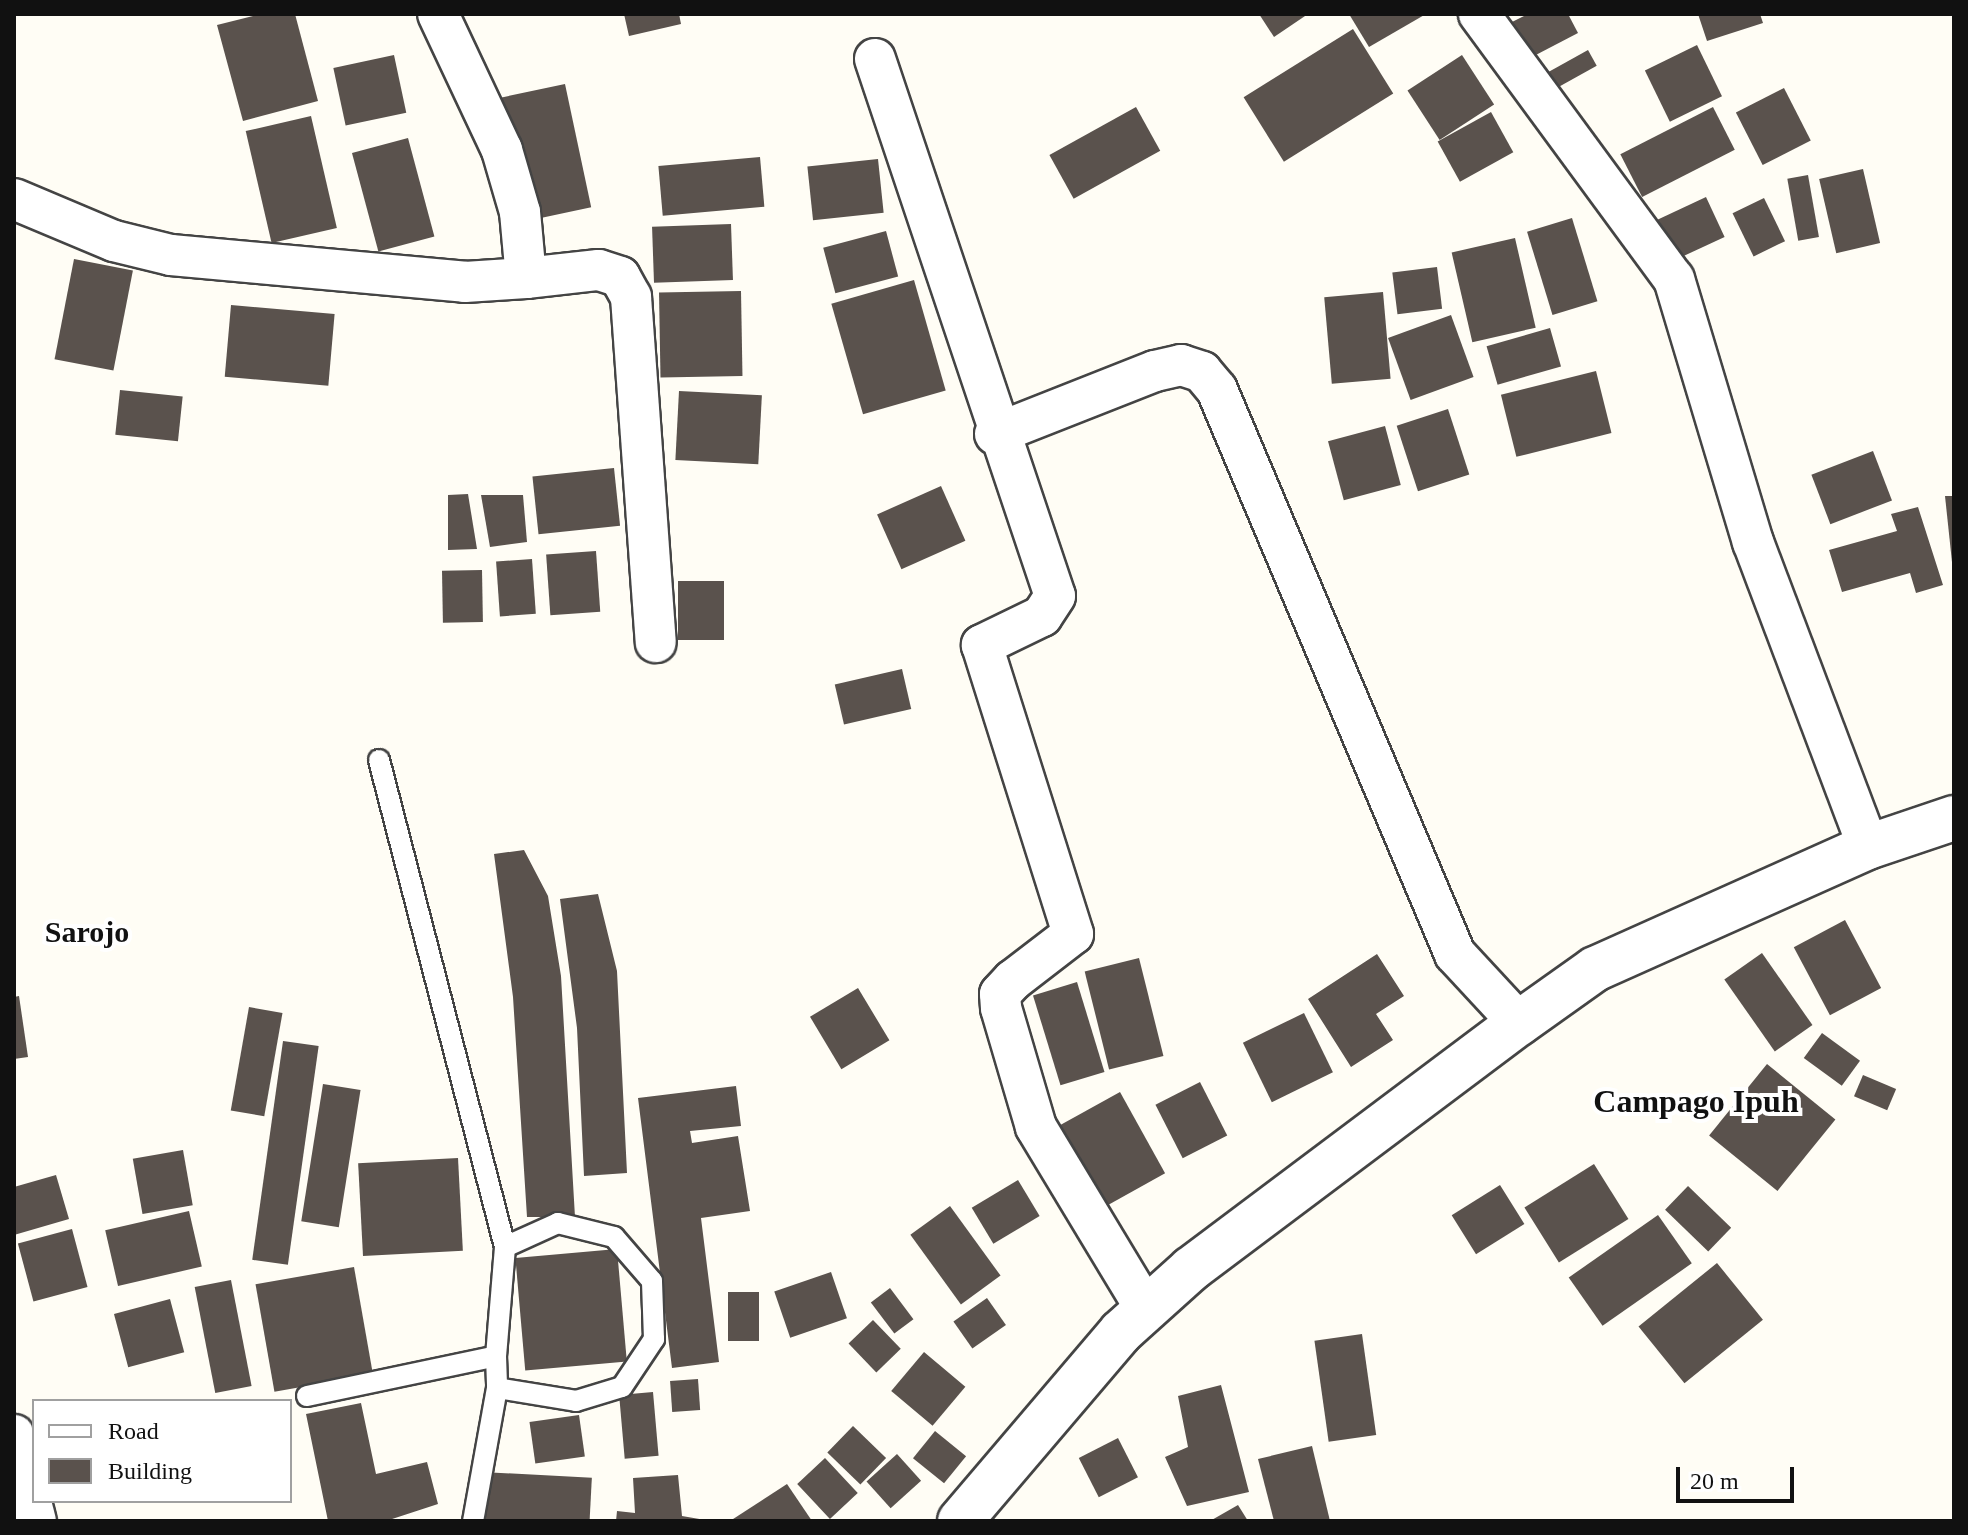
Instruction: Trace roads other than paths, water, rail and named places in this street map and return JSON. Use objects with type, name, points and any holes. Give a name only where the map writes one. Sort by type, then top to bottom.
[{"type":"street","points":[[438,14],[502,150],[520,212],[526,278]]},
{"type":"street","points":[[1479,14],[1674,279],[1753,542],[1868,847]]},
{"type":"street","points":[[875,59],[995,434],[1055,596],[1042,616],[991,636],[982,657],[1073,934],[1013,980],[1000,994],[1001,1008],[1036,1127],[1146,1309]]},
{"type":"street","points":[[14,199],[114,241],[171,255],[465,282],[599,270],[620,277],[631,297],[656,642]]},
{"type":"street","points":[[995,434],[1155,371],[1181,365],[1202,372],[1217,390],[1455,954],[1519,1023]]},
{"type":"street","points":[[960,1521],[1146,1309],[1519,1023],[1595,969],[1868,847],[1954,818]]},
{"type":"street","points":[[14,1435],[36,1521]]},
{"type":"lane","points":[[379,760],[505,1247],[496,1356],[497,1388],[473,1521]]},
{"type":"lane","points":[[497,1388],[576,1401],[622,1387],[654,1339],[652,1281],[614,1237],[558,1223],[505,1247]]},
{"type":"lane","points":[[307,1396],[496,1356]]},
{"type":"district","name":"Sarojo","points":[[87,932]]},
{"type":"district","name":"Campago Ipuh","points":[[1696,1101]]}]
